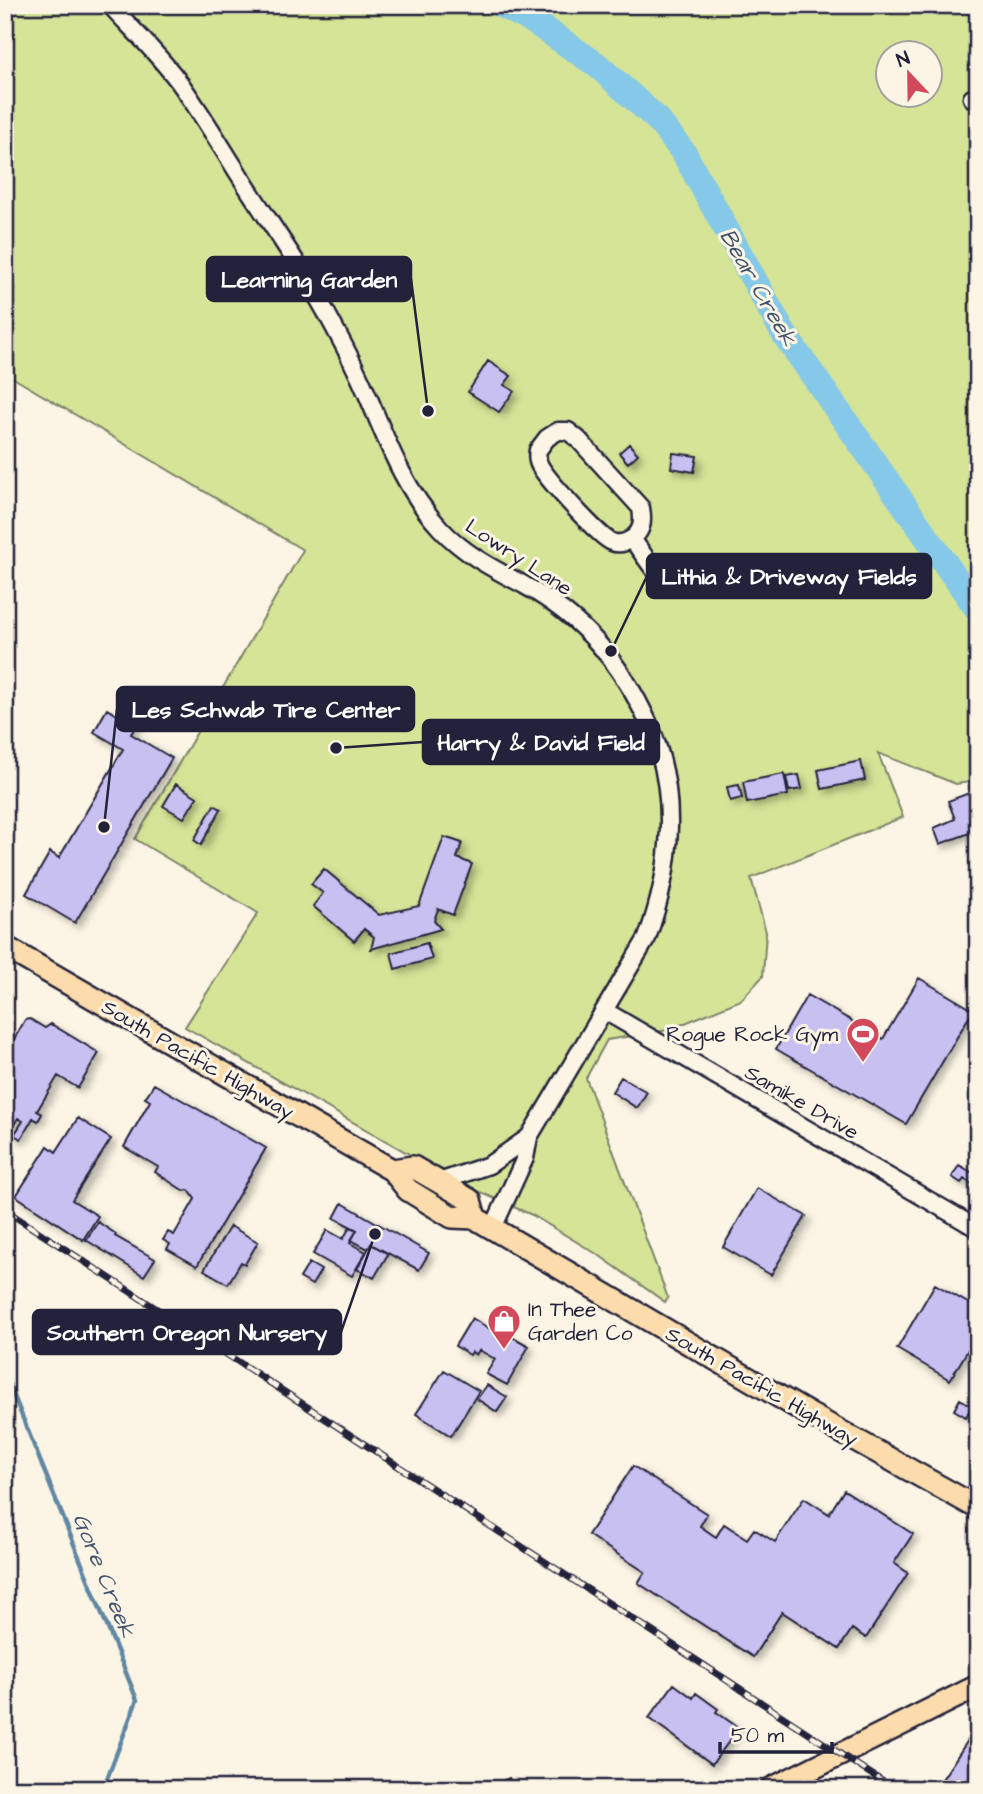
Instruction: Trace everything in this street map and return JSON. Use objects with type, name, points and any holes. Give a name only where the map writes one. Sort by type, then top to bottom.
[{"type":"main road","name":"South Pacific Highway","points":[[5,947],[392,1170],[408,1191],[452,1217],[484,1223],[799,1408],[978,1508]]},
{"type":"main road","name":"South Pacific Highway","points":[[392,1170],[413,1167],[470,1200],[484,1223]]},
{"type":"main road","points":[[771,1789],[978,1686]]},
{"type":"street","name":"Lowry Lane","points":[[110,5],[180,85],[314,291],[360,380],[402,476],[427,513],[442,530],[479,561],[552,603],[587,631],[617,664],[650,725],[664,772],[670,822],[667,858],[657,909],[647,938],[529,1137],[525,1158],[484,1223]]},
{"type":"street","points":[[568,431],[632,496],[641,508],[643,520],[640,530],[632,539],[622,544],[613,543],[599,533],[541,467],[538,450],[551,434],[568,431]]},
{"type":"street","points":[[632,539],[666,586]]},
{"type":"street","name":"Samike Drive","points":[[605,1012],[978,1229]]},
{"type":"street","name":"Lowry Lane","points":[[439,1182],[489,1165],[529,1137]]},
{"type":"green space","points":[[5,5],[978,5],[978,781],[956,784],[878,753],[903,817],[751,878],[766,932],[763,976],[741,1000],[668,1030],[607,1040],[586,1078],[668,1298],[665,1302],[600,1256],[532,1215],[464,1185],[185,1027],[258,913],[135,839],[303,550],[5,373]]},
{"type":"building","points":[[488,361],[511,376],[504,385],[514,391],[499,412],[468,392]]},
{"type":"building","points":[[629,444],[638,454],[628,463],[619,453]]},
{"type":"building","points":[[673,453],[697,456],[694,472],[671,468]]},
{"type":"building","points":[[107,709],[136,726],[131,734],[172,758],[75,923],[26,894],[50,852],[59,858],[123,749],[94,732]]},
{"type":"building","points":[[861,761],[865,780],[822,789],[818,770]]},
{"type":"building","points":[[784,774],[788,795],[747,803],[743,782]]},
{"type":"building","points":[[799,775],[802,789],[789,791],[786,777]]},
{"type":"building","points":[[176,784],[197,797],[184,818],[163,806]]},
{"type":"building","points":[[739,785],[742,798],[730,801],[727,787]]},
{"type":"building","points":[[969,793],[978,816],[978,830],[940,844],[934,828],[955,819],[948,801]]},
{"type":"building","points":[[214,805],[221,809],[201,845],[194,840]]},
{"type":"building","points":[[444,837],[462,843],[457,858],[472,864],[453,915],[438,909],[434,921],[441,929],[371,949],[374,937],[364,929],[354,941],[313,906],[323,893],[311,884],[324,869],[379,915],[419,906]]},
{"type":"building","points":[[427,943],[432,959],[395,969],[391,953]]},
{"type":"building","points":[[919,978],[973,1010],[906,1124],[776,1049],[807,995],[883,1039]]},
{"type":"building","points":[[30,1019],[45,1028],[51,1024],[99,1053],[78,1088],[58,1076],[37,1111],[42,1114],[38,1121],[33,1118],[21,1139],[14,1135],[23,1121],[18,1118],[5,1139],[5,1055],[25,1020]]},
{"type":"building","points":[[621,1077],[647,1092],[637,1108],[612,1092]]},
{"type":"building","points":[[154,1084],[266,1148],[197,1266],[167,1249],[170,1244],[163,1240],[168,1232],[174,1235],[195,1199],[189,1190],[184,1191],[155,1172],[158,1167],[124,1147],[150,1101],[145,1098]]},
{"type":"building","points":[[78,1118],[111,1139],[72,1200],[98,1216],[83,1240],[16,1196],[48,1146],[56,1152]]},
{"type":"building","points":[[959,1165],[978,1176],[978,1193],[971,1189],[973,1185],[964,1179],[961,1183],[952,1177]]},
{"type":"building","points":[[757,1188],[806,1216],[771,1275],[723,1247]]},
{"type":"building","points":[[342,1203],[429,1253],[419,1270],[371,1244],[368,1249],[351,1240],[357,1230],[334,1218]]},
{"type":"building","points":[[98,1222],[116,1234],[115,1236],[155,1259],[144,1276],[86,1240]]},
{"type":"building","points":[[230,1226],[258,1242],[245,1264],[241,1262],[228,1284],[204,1270]]},
{"type":"building","points":[[350,1227],[357,1230],[350,1243],[366,1252],[352,1276],[313,1254],[327,1230],[343,1239]]},
{"type":"building","points":[[371,1244],[388,1254],[374,1278],[357,1269]]},
{"type":"building","points":[[309,1263],[321,1270],[312,1285],[300,1278]]},
{"type":"building","points":[[935,1284],[978,1309],[978,1333],[950,1380],[897,1349]]},
{"type":"building","name":"In Thee Garden Co","points":[[472,1318],[498,1334],[500,1330],[529,1346],[507,1385],[486,1374],[495,1359],[479,1350],[476,1355],[472,1352],[470,1355],[455,1346]]},
{"type":"building","points":[[444,1370],[479,1391],[451,1436],[416,1414]]},
{"type":"building","points":[[487,1385],[507,1397],[497,1412],[477,1399]]},
{"type":"building","points":[[960,1399],[972,1406],[966,1417],[954,1410]]},
{"type":"building","points":[[633,1466],[707,1514],[700,1526],[716,1537],[724,1524],[747,1539],[754,1529],[775,1542],[804,1498],[829,1514],[844,1490],[913,1534],[894,1563],[908,1573],[866,1638],[852,1629],[839,1649],[782,1612],[753,1657],[638,1583],[645,1572],[588,1535]]},
{"type":"building","points":[[674,1684],[693,1698],[696,1693],[718,1709],[716,1712],[739,1728],[712,1764],[649,1718]]},
{"type":"building","points":[[978,1725],[978,1789],[953,1789],[941,1781]]},
{"type":"building","points":[[509,1778],[514,1789],[488,1787]]},
{"type":"waterway","name":"Bear Creek","points":[[501,5],[533,21],[597,65],[657,119],[684,153],[784,334],[978,610]]},
{"type":"waterway","name":"Gore Creek","points":[[5,1374],[137,1700],[103,1789]]},
{"type":"railway","points":[[5,1210],[894,1789]]},
{"type":"place","name":"Learning Garden","points":[[428,411]]},
{"type":"place","name":"Lithia & Driveway Fields","points":[[611,651]]},
{"type":"place","name":"Harry & David Field","points":[[336,748]]},
{"type":"place","name":"Les Schwab Tire Center","points":[[104,827]]},
{"type":"place","name":"Rogue Rock Gym","points":[[863,1064]]},
{"type":"place","name":"Southern Oregon Nursery","points":[[375,1234]]},
{"type":"place","name":"In Thee Garden Co","points":[[504,1351]]}]
